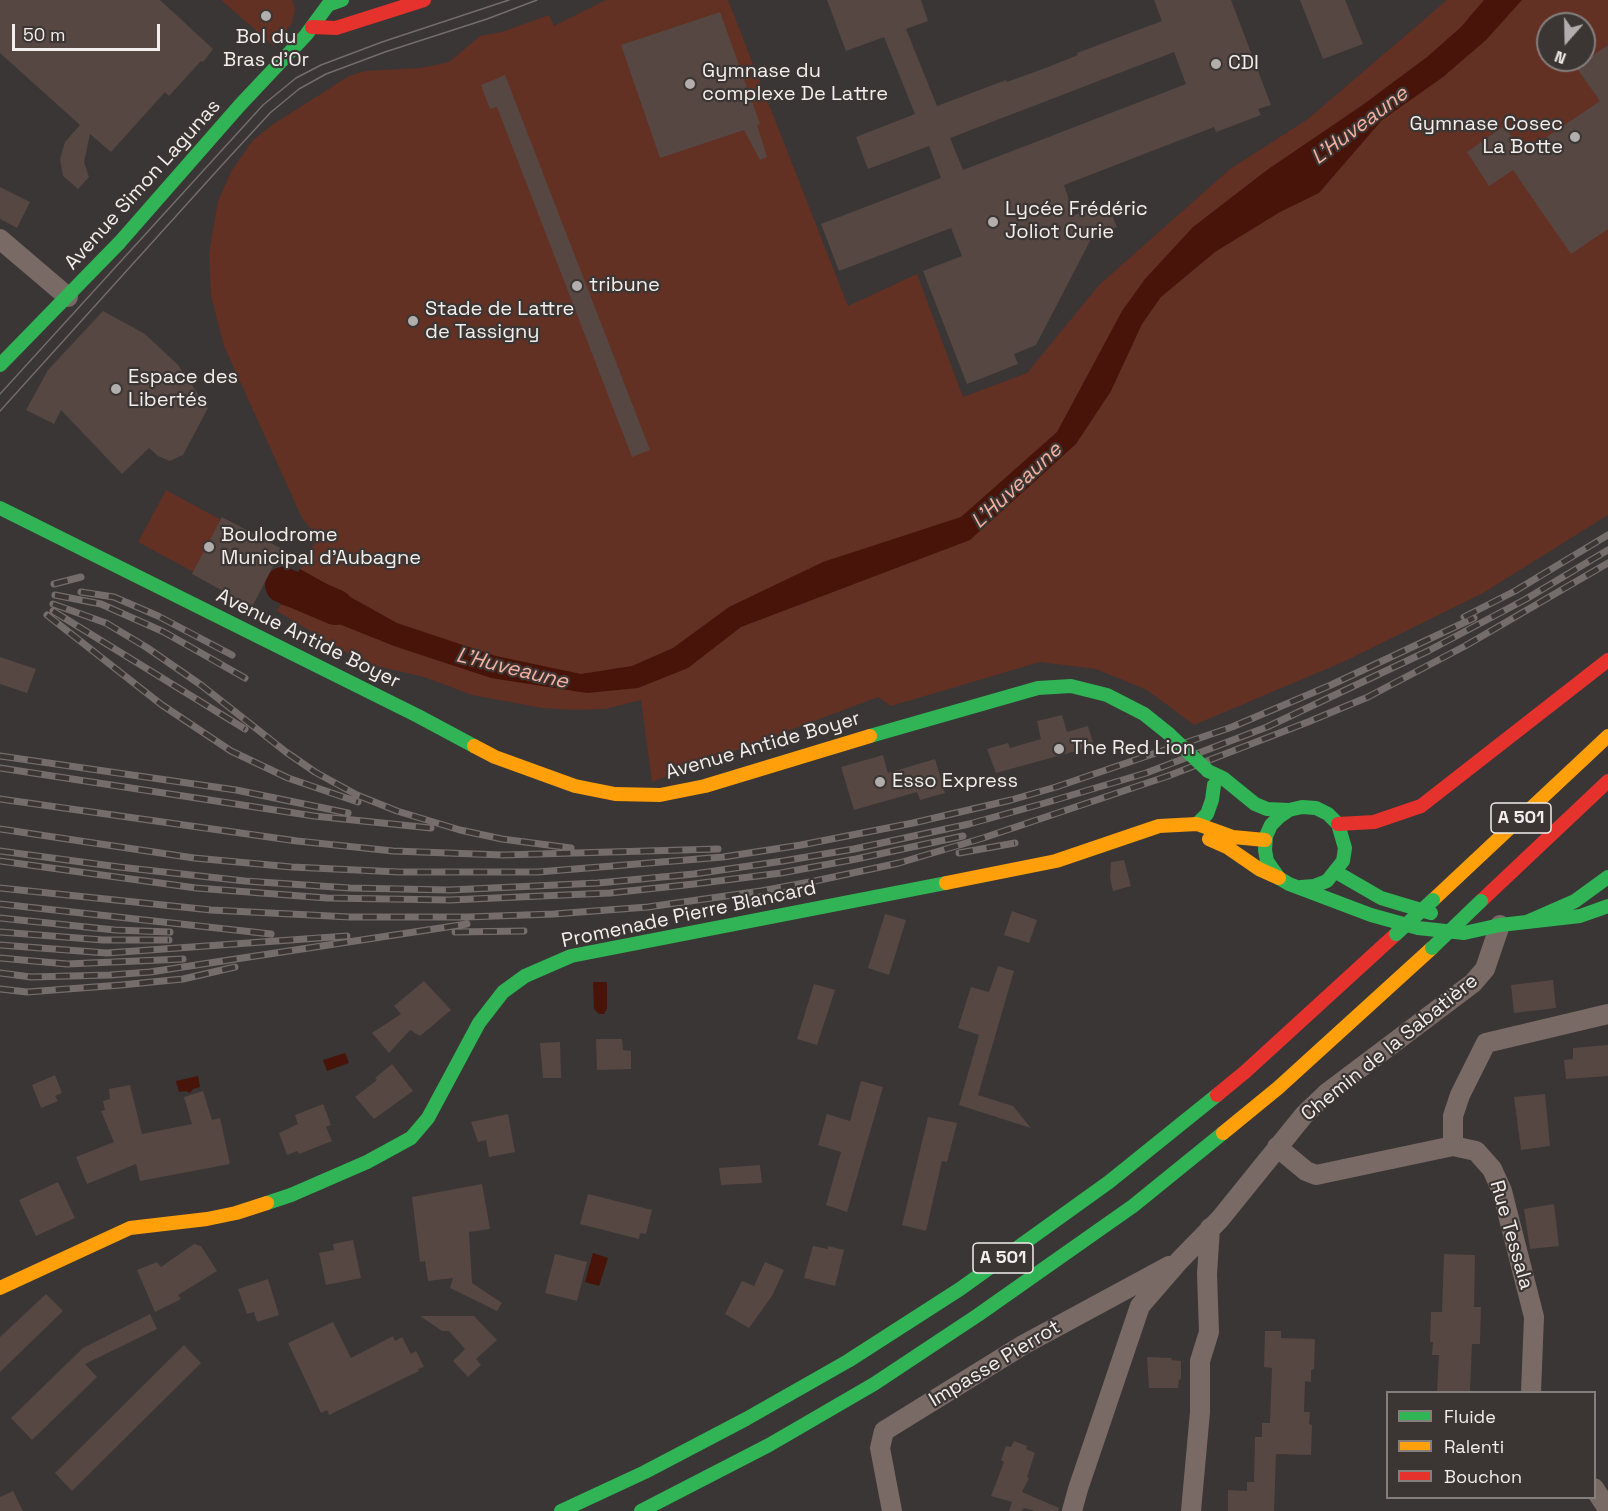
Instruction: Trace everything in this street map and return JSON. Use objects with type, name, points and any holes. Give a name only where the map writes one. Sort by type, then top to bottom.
[{"type":"main road","points":[[327,2],[342,0]]},
{"type":"main road","points":[[312,27],[336,28],[424,0]]},
{"type":"main road","name":"Avenue Simon Lagunas","points":[[0,365],[120,243],[240,105],[312,27],[327,2]]},
{"type":"main road","name":"Avenue Antide Boyer","points":[[0,508],[418,716],[495,757],[575,786],[615,794],[679,793],[1019,691],[1056,686],[1088,689],[1107,695],[1144,714],[1208,771],[1223,778],[1255,804],[1267,809],[1289,810]]},
{"type":"main road","points":[[1338,824],[1374,822],[1421,806],[1608,660]]},
{"type":"main road","name":"A 501","points":[[561,1511],[645,1472],[746,1419],[848,1361],[960,1289],[1109,1182],[1236,1080],[1608,736]]},
{"type":"main road","name":"Avenue Antide Boyer","points":[[1208,771],[1214,785],[1236,807]]},
{"type":"main road","name":"A 501","points":[[641,1511],[769,1444],[874,1384],[978,1316],[1133,1206],[1278,1088],[1432,948],[1608,781]]},
{"type":"main road","points":[[1197,824],[1207,814],[1214,785]]},
{"type":"main road","points":[[1279,878],[1267,861],[1263,835],[1279,816],[1289,810],[1302,807],[1316,808],[1328,814],[1338,824],[1345,848],[1343,861],[1327,881],[1314,886],[1301,887]]},
{"type":"main road","name":"Promenade Pierre Blancard","points":[[0,1288],[130,1228],[226,1215],[291,1195],[367,1162],[411,1138],[428,1118],[479,1023],[497,1000],[525,976],[571,956],[1056,861],[1158,826],[1197,824],[1233,837],[1263,835]]},
{"type":"main road","points":[[1171,825],[1227,847],[1259,869],[1289,884],[1371,915],[1418,928],[1464,933],[1500,925],[1580,916],[1608,906]]},
{"type":"main road","points":[[1336,872],[1381,898],[1424,911],[1500,925]]},
{"type":"main road","points":[[1527,922],[1575,901],[1608,877]]},
{"type":"street","points":[[0,239],[68,297]]},
{"type":"street","name":"Chemin de la Sabatière","points":[[1072,1511],[1140,1306],[1215,1223],[1304,1115],[1327,1093],[1473,983],[1485,969],[1500,925]]},
{"type":"street","points":[[1277,1147],[1306,1171],[1316,1175],[1453,1146],[1453,1116],[1460,1095],[1486,1043],[1608,1014]]},
{"type":"street","name":"Rue Tessala","points":[[1453,1146],[1476,1150],[1492,1169],[1502,1191],[1534,1317],[1531,1391]]},
{"type":"street","points":[[1191,1511],[1200,1412],[1200,1362],[1209,1332],[1207,1274],[1215,1223]]},
{"type":"street","name":"Impasse Pierrot","points":[[892,1511],[880,1448],[884,1431],[1023,1345],[1179,1261]]},
{"type":"street","points":[[1596,1491],[1608,1509]]},
{"type":"shaded area","name":"Bol du Bras d'Or","points":[[221,0],[292,0],[295,9],[292,23],[274,46]]},
{"type":"shaded area","points":[[606,0],[728,0],[848,306],[917,274],[963,397],[1027,373],[1099,285],[1230,169],[1308,119],[1447,0],[1608,0],[1608,515],[1483,593],[1343,662],[1194,725],[1147,690],[1096,669],[1040,662],[891,706],[878,697],[652,782],[641,700],[605,709],[542,708],[472,695],[424,677],[364,663],[277,611],[318,537],[302,518],[224,346],[211,296],[209,253],[218,201],[232,170],[253,140],[272,125],[349,76],[365,71],[420,68],[449,62],[480,36],[502,32],[549,15],[554,26]]},
{"type":"shaded area","name":"Boulodrome Municipal d'Aubagne","points":[[166,490],[280,552],[253,604],[138,542]]},
{"type":"water","points":[[1484,0],[1522,0],[1486,40],[1443,77],[1382,120],[1319,193],[1280,212],[1215,252],[1161,297],[1142,324],[1111,391],[1076,444],[970,540],[741,627],[688,668],[638,688],[587,693],[491,678],[394,646],[319,616],[280,604],[300,569],[397,623],[496,656],[581,674],[632,666],[673,648],[729,607],[823,562],[961,517],[1057,432],[1122,311],[1145,279],[1193,227],[1267,170],[1364,104],[1427,57],[1461,27]]},
{"type":"water","points":[[593,982],[607,982],[607,1008],[604,1014],[599,1014],[594,1009]]},
{"type":"water","points":[[345,1053],[349,1063],[327,1071],[323,1060]]},
{"type":"water","points":[[198,1076],[200,1087],[193,1089],[190,1093],[179,1092],[176,1081]]},
{"type":"water","points":[[593,1253],[608,1258],[599,1286],[585,1282]]},
{"type":"building","points":[[0,0],[160,0],[213,49],[169,96],[165,92],[111,152],[90,134],[84,162],[89,177],[78,189],[63,176],[60,159],[65,142],[80,125],[0,53]]},
{"type":"building","points":[[827,0],[921,0],[928,21],[906,29],[937,106],[1048,67],[1078,55],[1077,53],[1162,21],[1154,0],[1231,0],[1271,105],[1258,109],[1261,115],[1216,132],[1214,127],[1064,185],[1074,215],[1107,203],[1117,227],[1092,237],[1036,345],[1014,354],[1018,364],[967,384],[923,271],[962,256],[951,228],[839,271],[821,224],[941,178],[929,146],[868,169],[856,137],[915,114],[884,37],[846,51]],"holes":[[[1174,52],[1186,84],[963,170],[950,138]]]},
{"type":"building","points":[[1300,0],[1345,0],[1363,44],[1323,59]]},
{"type":"building","name":"Gymnase du complexe De Lattre","points":[[720,12],[760,124],[757,125],[767,157],[760,160],[744,130],[660,158],[621,45]]},
{"type":"building","name":"Gymnase Cosec La Botte","points":[[1608,45],[1608,229],[1571,254],[1513,170],[1489,186],[1467,152],[1504,126],[1523,153],[1600,101],[1580,72],[1596,72],[1596,53]]},
{"type":"building","name":"tribune","points":[[505,75],[650,450],[632,457],[497,107],[490,109],[481,85]]},
{"type":"building","points":[[0,187],[30,202],[17,228],[0,219]]},
{"type":"building","name":"Espace des Libertés","points":[[103,311],[145,334],[178,365],[208,408],[183,455],[170,461],[158,456],[149,448],[122,474],[61,410],[54,424],[26,410],[48,370]]},
{"type":"building","points":[[222,517],[282,549],[252,607],[192,574]]},
{"type":"building","points":[[0,657],[36,669],[27,693],[0,684]]},
{"type":"building","points":[[1062,715],[1067,732],[1088,726],[1094,746],[996,773],[987,749],[1008,743],[1010,748],[1041,739],[1037,721]]},
{"type":"building","name":"Esso Express","points":[[883,755],[888,773],[935,759],[945,793],[920,800],[917,792],[854,810],[841,767]]},
{"type":"building","points":[[1124,860],[1131,886],[1113,891],[1110,878],[1111,862]]},
{"type":"building","points":[[1012,911],[1037,920],[1029,943],[1004,935]]},
{"type":"building","points":[[885,914],[906,920],[889,975],[868,968]]},
{"type":"building","points":[[998,966],[1014,971],[978,1095],[1013,1106],[1031,1128],[959,1105],[979,1035],[958,1028],[971,987],[989,992]]},
{"type":"building","points":[[1553,980],[1556,1008],[1514,1013],[1511,985]]},
{"type":"building","points":[[424,981],[451,1010],[420,1036],[410,1030],[389,1053],[372,1033],[401,1014],[394,1006]]},
{"type":"building","points":[[814,984],[835,990],[817,1045],[797,1039]]},
{"type":"building","points":[[596,1039],[622,1039],[623,1050],[631,1051],[631,1069],[597,1070]]},
{"type":"building","points":[[560,1042],[561,1078],[543,1078],[540,1043]]},
{"type":"building","points":[[1608,1045],[1608,1076],[1566,1079],[1564,1060],[1573,1059],[1573,1048]]},
{"type":"building","points":[[392,1064],[413,1091],[374,1119],[355,1097],[377,1080],[375,1078]]},
{"type":"building","points":[[55,1075],[62,1093],[55,1096],[58,1101],[41,1108],[32,1085]]},
{"type":"building","points":[[861,1081],[883,1087],[847,1212],[826,1205],[841,1152],[818,1145],[827,1114],[850,1121]]},
{"type":"building","points":[[130,1085],[142,1134],[192,1124],[184,1097],[203,1091],[212,1120],[220,1118],[230,1164],[140,1181],[136,1164],[87,1184],[76,1157],[114,1142],[101,1111],[105,1110],[103,1101],[110,1099],[109,1089]]},
{"type":"building","points":[[1545,1094],[1550,1146],[1521,1150],[1514,1097]]},
{"type":"building","points":[[323,1104],[331,1125],[326,1127],[332,1141],[299,1154],[297,1151],[287,1155],[279,1133],[298,1124],[295,1115]]},
{"type":"building","points":[[508,1114],[515,1152],[489,1157],[486,1140],[478,1142],[471,1122]]},
{"type":"building","points":[[928,1117],[957,1123],[947,1162],[942,1161],[926,1231],[902,1225]]},
{"type":"building","points":[[760,1165],[762,1183],[721,1185],[719,1168]]},
{"type":"building","points":[[58,1182],[75,1218],[36,1236],[19,1200]]},
{"type":"building","points":[[482,1184],[490,1229],[469,1232],[472,1283],[502,1303],[497,1311],[450,1288],[453,1278],[428,1281],[425,1261],[420,1262],[412,1197]]},
{"type":"building","points":[[588,1194],[652,1210],[646,1234],[640,1233],[639,1239],[580,1224]]},
{"type":"building","points":[[1554,1204],[1559,1246],[1530,1249],[1524,1209]]},
{"type":"building","points":[[353,1240],[361,1278],[326,1285],[319,1253],[334,1250],[333,1244]]},
{"type":"building","points":[[194,1244],[201,1246],[217,1271],[178,1295],[181,1299],[155,1312],[137,1270],[157,1262],[161,1267]]},
{"type":"building","points":[[813,1246],[828,1249],[828,1246],[844,1250],[835,1286],[804,1278]]},
{"type":"building","points":[[555,1254],[587,1262],[577,1301],[545,1293]]},
{"type":"building","points":[[1444,1254],[1475,1255],[1474,1307],[1481,1307],[1480,1344],[1472,1344],[1470,1391],[1437,1391],[1439,1355],[1432,1355],[1431,1312],[1442,1312]]},
{"type":"building","points":[[765,1262],[784,1270],[772,1296],[749,1328],[725,1314],[742,1281],[754,1286]]},
{"type":"building","points":[[268,1279],[279,1315],[257,1322],[254,1312],[247,1314],[238,1289]]},
{"type":"building","points":[[46,1294],[63,1311],[0,1372],[0,1337]]},
{"type":"building","points":[[150,1314],[157,1329],[85,1364],[97,1377],[32,1440],[11,1418],[83,1348]]},
{"type":"building","points":[[420,1316],[474,1316],[497,1340],[476,1359],[481,1365],[468,1377],[453,1361],[465,1349],[449,1331],[442,1331]]},
{"type":"building","points":[[333,1322],[351,1358],[393,1336],[395,1341],[402,1337],[411,1354],[416,1351],[424,1367],[329,1415],[327,1410],[321,1413],[288,1343]]},
{"type":"building","points":[[1265,1331],[1281,1331],[1281,1338],[1315,1339],[1311,1382],[1305,1381],[1304,1412],[1310,1412],[1311,1455],[1276,1454],[1274,1511],[1228,1511],[1228,1490],[1247,1491],[1247,1482],[1254,1482],[1255,1437],[1262,1437],[1262,1423],[1270,1423],[1272,1368],[1264,1367]]},
{"type":"building","points":[[184,1345],[201,1363],[72,1491],[55,1473]]},
{"type":"building","points":[[1147,1357],[1172,1358],[1171,1360],[1181,1361],[1181,1379],[1178,1388],[1149,1388]]},
{"type":"building","points":[[1014,1441],[1027,1446],[1026,1449],[1035,1453],[1027,1477],[1029,1478],[1022,1492],[1059,1508],[1058,1511],[1035,1511],[1024,1508],[1021,1511],[1009,1511],[1012,1502],[991,1496],[1004,1462],[1001,1460],[1006,1446],[1011,1447]]},
{"type":"building","points":[[13,1491],[23,1511],[0,1511],[0,1497]]},
{"type":"waterway","name":"L'Huveaune","points":[[283,585],[335,607]]},
{"type":"tram line","points":[[0,394],[263,105],[296,78],[321,65],[382,42],[509,0]]},
{"type":"tram line","points":[[0,411],[270,113],[299,89],[326,74],[537,0]]},
{"type":"railway","points":[[1464,617],[1515,591],[1608,535]]},
{"type":"railway","points":[[0,851],[245,881],[350,888],[450,890],[598,883],[694,874],[854,849],[969,824],[1045,803],[1146,773],[1267,727],[1428,651],[1526,599],[1608,550]]},
{"type":"railway","points":[[0,888],[211,910],[350,917],[467,917],[554,914],[648,907],[815,881],[899,863],[983,838],[1168,776],[1308,722],[1368,697],[1465,646],[1608,563]]},
{"type":"railway","points":[[54,584],[81,577]]},
{"type":"railway","points":[[81,592],[114,597],[158,616],[232,655]]},
{"type":"railway","points":[[55,595],[101,604],[164,632],[245,678]]},
{"type":"railway","points":[[53,604],[106,623],[146,647],[201,685],[286,752],[315,772],[357,795],[397,811],[460,830],[502,839],[571,848]]},
{"type":"railway","points":[[53,611],[245,729]]},
{"type":"railway","points":[[47,615],[162,705],[231,751],[288,778],[358,802]]},
{"type":"railway","points":[[0,829],[194,858],[292,867],[399,872],[538,872],[723,857],[801,845],[913,823],[1056,787],[1232,727],[1331,685],[1474,618]]},
{"type":"railway","points":[[0,756],[236,790],[348,813]]},
{"type":"railway","points":[[0,768],[314,816],[431,828]]},
{"type":"railway","points":[[0,799],[297,841],[393,851],[503,855],[718,849]]},
{"type":"railway","points":[[0,861],[196,888],[327,898],[450,900],[610,893],[694,884],[781,873],[963,836]]},
{"type":"railway","points":[[959,853],[1015,843]]},
{"type":"railway","points":[[0,904],[271,934]]},
{"type":"railway","points":[[0,918],[115,930],[170,932]]},
{"type":"railway","points":[[0,973],[31,977],[150,972],[467,924]]},
{"type":"railway","points":[[455,932],[524,931]]},
{"type":"railway","points":[[0,932],[103,940],[169,940]]},
{"type":"railway","points":[[0,945],[107,953],[347,936]]},
{"type":"railway","points":[[0,958],[67,964],[183,959]]},
{"type":"railway","points":[[0,989],[27,992],[121,985],[183,979],[235,967]]},
{"type":"traffic: fast","points":[[0,365],[120,242],[240,105],[306,35],[328,5],[342,0]]},
{"type":"traffic: fast","points":[[0,508],[474,746]]},
{"type":"traffic: fast","points":[[870,736],[1038,688],[1071,686],[1107,695],[1144,714],[1169,734]]},
{"type":"traffic: fast","points":[[1169,734],[1208,771]]},
{"type":"traffic: fast","points":[[1208,771],[1223,778],[1255,804],[1267,809],[1289,810]]},
{"type":"traffic: fast","points":[[1197,824],[1207,814],[1214,785]]},
{"type":"traffic: fast","points":[[1301,887],[1314,886],[1327,881],[1343,861],[1345,848],[1338,824],[1328,814],[1316,808],[1302,807],[1289,810],[1279,817],[1271,825],[1266,836],[1267,861],[1279,878],[1289,884],[1371,915],[1418,928],[1464,933],[1527,922],[1575,901],[1608,877]]},
{"type":"traffic: fast","points":[[1336,872],[1381,898],[1431,913]]},
{"type":"traffic: fast","points":[[267,1203],[367,1162],[411,1138],[428,1118],[479,1023],[503,992],[525,976],[571,956],[946,883]]},
{"type":"traffic: fast","points":[[1396,934],[1433,900]]},
{"type":"traffic: fast","points":[[1432,948],[1481,901]]},
{"type":"traffic: fast","points":[[1527,922],[1580,916],[1608,906]]},
{"type":"traffic: fast","points":[[561,1511],[645,1472],[746,1419],[848,1361],[960,1289],[1109,1182],[1217,1095]]},
{"type":"traffic: fast","points":[[641,1511],[769,1445],[874,1384],[978,1315],[1133,1206],[1223,1133]]},
{"type":"traffic: slow","points":[[474,746],[495,757],[575,786],[615,794],[660,795],[705,786],[870,736]]},
{"type":"traffic: slow","points":[[1433,900],[1608,736]]},
{"type":"traffic: slow","points":[[946,883],[1056,861],[1159,826],[1197,824],[1233,837],[1265,840]]},
{"type":"traffic: slow","points":[[1209,839],[1227,847],[1259,869],[1279,878]]},
{"type":"traffic: slow","points":[[1223,1133],[1278,1088],[1432,948]]},
{"type":"traffic: slow","points":[[0,1288],[130,1228],[207,1219],[267,1203]]},
{"type":"traffic: jam","points":[[312,27],[336,28],[424,0]]},
{"type":"traffic: jam","points":[[1338,824],[1374,822],[1421,806],[1608,660]]},
{"type":"traffic: jam","points":[[1481,901],[1608,781]]},
{"type":"traffic: jam","points":[[1217,1095],[1396,934]]},
{"type":"place","name":"Bol du Bras d'Or","points":[[266,16]]},
{"type":"place","name":"CDI","points":[[1216,64]]},
{"type":"place","name":"Gymnase du complexe De Lattre","points":[[690,84]]},
{"type":"place","name":"Gymnase Cosec La Botte","points":[[1575,137]]},
{"type":"place","name":"Lycée Frédéric Joliot Curie","points":[[993,222]]},
{"type":"place","name":"tribune","points":[[577,286]]},
{"type":"place","name":"Stade de Lattre de Tassigny","points":[[413,321]]},
{"type":"place","name":"Espace des Libertés","points":[[116,389]]},
{"type":"place","name":"Boulodrome Municipal d'Aubagne","points":[[209,547]]},
{"type":"place","name":"The Red Lion","points":[[1059,749]]},
{"type":"place","name":"Esso Express","points":[[880,782]]}]
